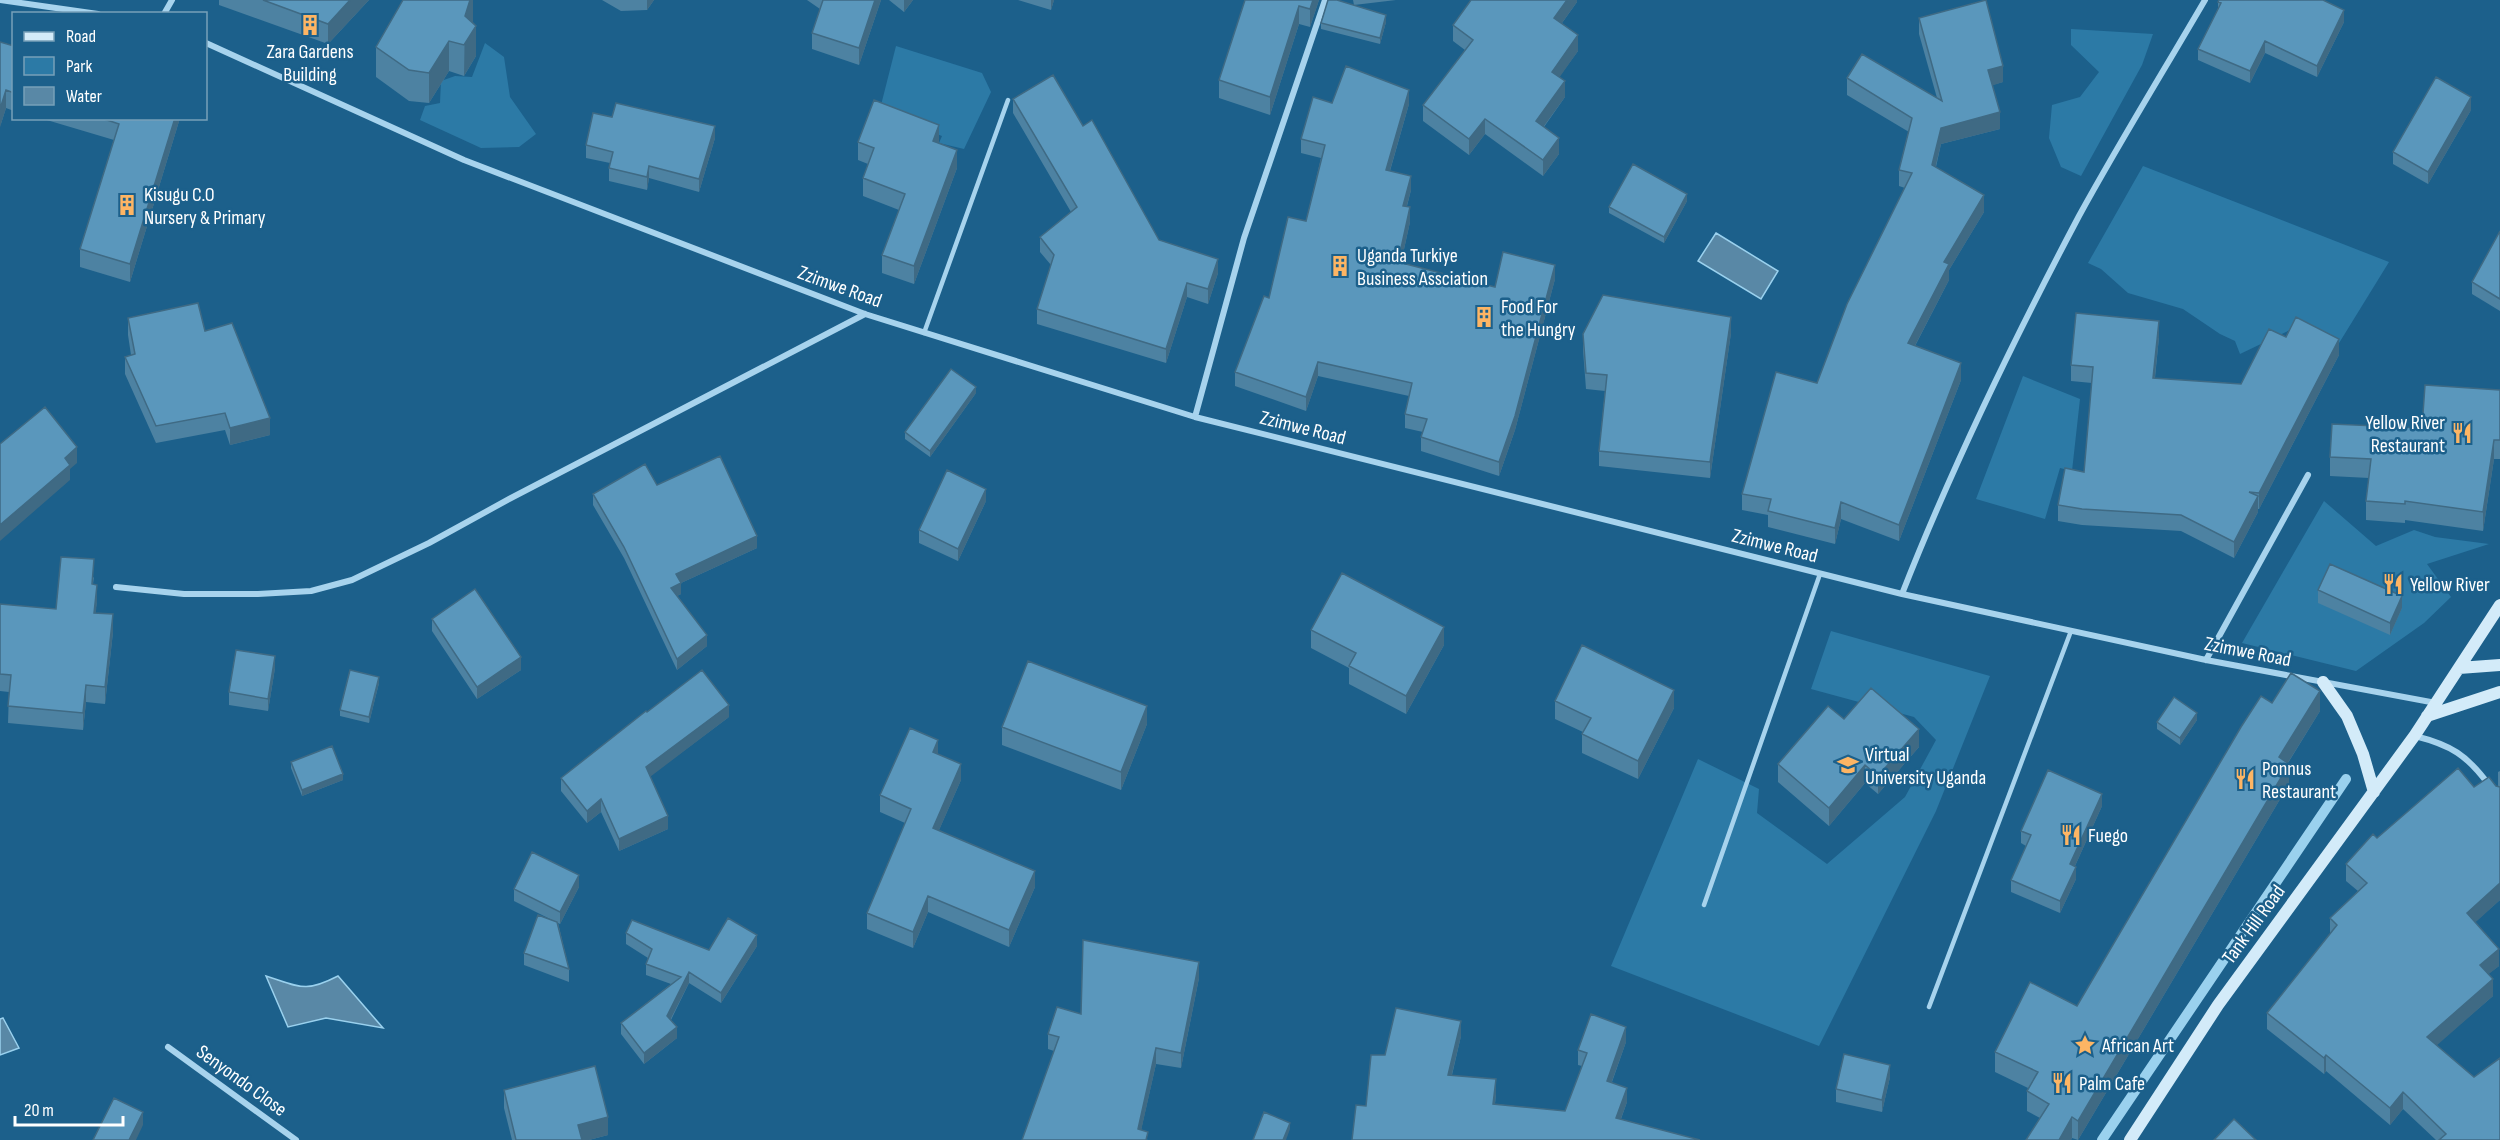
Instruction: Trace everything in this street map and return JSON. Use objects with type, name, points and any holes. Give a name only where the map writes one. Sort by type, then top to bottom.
[{"type":"street","points":[[0,0],[84,12]]},
{"type":"street","points":[[1195,417],[1244,238],[1325,0]]},
{"type":"street","points":[[1902,594],[1932,519],[1995,380],[2080,214],[2205,0]]},
{"type":"street","name":"Zzimwe Road","points":[[207,43],[464,160],[865,314],[1195,417],[1902,594],[2206,660],[2436,703]]},
{"type":"street","points":[[116,587],[184,594],[258,594],[311,591],[351,580],[429,543],[865,314]]},
{"type":"street","points":[[2206,660],[2308,474]]},
{"type":"street","name":"Tank Hill Road","points":[[2130,1140],[2218,1005],[2415,735],[2459,668],[2494,623],[2500,605]]},
{"type":"street","points":[[2459,668],[2500,665]]},
{"type":"street","points":[[2323,682],[2347,716],[2363,754],[2374,792]]},
{"type":"street","points":[[2427,716],[2500,692]]},
{"type":"street","points":[[2415,735],[2443,743],[2463,755],[2494,791]]},
{"type":"street","name":"Senyondo Close","points":[[168,1047],[296,1140]]},
{"type":"lane","points":[[924,333],[1008,100]]},
{"type":"lane","points":[[1704,905],[1820,573]]},
{"type":"lane","points":[[1929,1006],[2071,631]]},
{"type":"green space","points":[[2071,29],[2153,34],[2142,65],[2081,176],[2061,167],[2049,138],[2052,105],[2080,97],[2099,72],[2071,45]]},
{"type":"green space","points":[[485,43],[504,57],[510,97],[536,134],[519,147],[481,148],[420,120],[425,106],[440,103],[441,81],[455,76],[472,77]]},
{"type":"green space","points":[[896,46],[982,73],[991,92],[964,149],[939,143],[942,136],[879,113]]},
{"type":"green space","points":[[2143,166],[2389,262],[2336,348],[2294,328],[2240,354],[2235,341],[2220,334],[2183,309],[2128,293],[2101,269],[2088,263]]},
{"type":"green space","points":[[2023,376],[2080,399],[2072,471],[2060,468],[2045,519],[1976,499]]},
{"type":"green space","points":[[2324,501],[2376,546],[2414,530],[2435,537],[2489,544],[2427,564],[2451,597],[2424,623],[2356,671],[2242,643]]},
{"type":"green space","points":[[1831,631],[1990,676],[1936,811],[1819,1046],[1611,966],[1698,759],[1759,789],[1757,813],[1827,864],[1905,797],[1936,740],[1914,717],[1811,689]]},
{"type":"water","points":[[1716,233],[1778,271],[1761,299],[1698,261]]},
{"type":"water","points":[[266,976],[295,985],[310,986],[338,976],[383,1028],[326,1018],[288,1027]]},
{"type":"water","points":[[3,1018],[19,1048],[0,1055],[0,1019]]},
{"type":"building","points":[[263,0],[350,0],[328,24]]},
{"type":"building","points":[[403,0],[470,0],[465,16],[476,26],[464,45],[449,41],[429,73],[409,70],[376,47]]},
{"type":"building","points":[[823,0],[875,0],[859,48],[812,33]]},
{"type":"building","points":[[1245,0],[1313,0],[1310,9],[1299,6],[1270,97],[1219,80]]},
{"type":"building","points":[[1328,0],[1337,0],[1386,15],[1380,38],[1321,23]]},
{"type":"building","points":[[1471,0],[1567,0],[1554,18],[1578,35],[1552,72],[1565,81],[1536,121],[1559,138],[1543,160],[1485,119],[1469,139],[1423,105],[1473,40],[1453,25]]},
{"type":"building","points":[[1986,0],[2003,66],[1988,70],[2000,112],[1941,128],[1932,165],[1984,195],[1944,262],[1949,264],[1908,343],[1961,363],[1899,525],[1841,502],[1835,528],[1768,511],[1771,499],[1742,494],[1776,372],[1817,383],[1847,304],[1912,173],[1899,170],[1912,118],[1847,78],[1862,54],[1942,101],[1919,18]]},
{"type":"building","points":[[2219,0],[2323,0],[2344,10],[2317,66],[2265,41],[2250,71],[2198,49],[2221,3],[2218,2]]},
{"type":"building","points":[[0,42],[12,45],[12,92],[6,90],[0,109]]},
{"type":"building","points":[[1346,66],[1409,90],[1386,170],[1411,176],[1403,206],[1410,207],[1398,262],[1495,287],[1503,252],[1555,265],[1515,416],[1499,462],[1421,437],[1427,419],[1405,414],[1412,383],[1318,362],[1306,397],[1235,372],[1264,296],[1269,298],[1288,217],[1306,221],[1325,145],[1301,139],[1313,97],[1332,103]]},
{"type":"building","points":[[1053,75],[1083,126],[1092,120],[1159,240],[1218,259],[1208,289],[1187,283],[1166,349],[1037,309],[1054,255],[1040,237],[1077,207],[1013,99]]},
{"type":"building","points":[[2436,77],[2471,97],[2428,172],[2393,152]]},
{"type":"building","points":[[874,100],[939,125],[933,141],[957,150],[914,266],[882,255],[905,194],[863,178],[874,148],[858,142]]},
{"type":"building","points":[[616,103],[715,126],[699,179],[649,166],[647,177],[609,168],[613,152],[586,145],[593,113],[612,117]]},
{"type":"building","name":"Kisugu C.O Nursery & Primary","points":[[107,120],[174,120],[130,264],[80,249],[119,124]]},
{"type":"building","points":[[1633,164],[1687,194],[1664,237],[1609,207]]},
{"type":"building","points":[[2500,231],[2500,299],[2472,282]]},
{"type":"building","points":[[1603,295],[1731,317],[1710,462],[1599,451],[1607,375],[1586,373],[1583,334]]},
{"type":"building","points":[[198,303],[205,331],[232,323],[270,418],[230,428],[225,413],[156,426],[125,357],[135,354],[128,318]]},
{"type":"building","points":[[2076,313],[2159,321],[2153,378],[2241,384],[2269,329],[2286,337],[2296,317],[2339,339],[2259,493],[2249,492],[2258,496],[2234,542],[2181,515],[2082,509],[2058,505],[2065,468],[2084,472],[2093,367],[2071,365]]},
{"type":"building","points":[[951,369],[976,387],[930,451],[905,432]]},
{"type":"building","points":[[2425,385],[2500,390],[2500,440],[2494,440],[2483,512],[2405,501],[2405,504],[2366,501],[2371,459],[2330,457],[2332,424],[2422,428]]},
{"type":"building","points":[[45,407],[77,447],[65,458],[70,465],[0,525],[0,444]]},
{"type":"building","points":[[720,456],[757,536],[676,574],[681,583],[671,588],[707,635],[677,659],[624,547],[593,494],[645,464],[657,485]]},
{"type":"building","points":[[947,470],[986,489],[958,549],[919,530]]},
{"type":"building","points":[[61,557],[94,559],[92,584],[97,585],[94,613],[113,614],[105,687],[86,685],[83,713],[8,706],[11,675],[0,674],[0,604],[56,609]]},
{"type":"building","points":[[2330,564],[2402,596],[2390,623],[2318,590]]},
{"type":"building","points":[[1342,573],[1444,627],[1406,696],[1349,666],[1356,653],[1311,630]]},
{"type":"building","points":[[475,589],[521,657],[477,687],[432,619]]},
{"type":"building","points":[[1582,645],[1674,690],[1638,761],[1582,734],[1591,718],[1555,701]]},
{"type":"building","points":[[236,650],[275,656],[268,699],[229,692]]},
{"type":"building","points":[[1028,661],[1147,706],[1121,772],[1002,727]]},
{"type":"building","points":[[350,670],[379,677],[369,717],[340,710]]},
{"type":"building","points":[[702,670],[729,705],[646,767],[668,816],[619,839],[601,799],[587,811],[561,778]]},
{"type":"building","points":[[2291,673],[2320,691],[2279,757],[2289,764],[2078,1121],[2072,1117],[2059,1140],[2026,1140],[2049,1104],[2027,1091],[2038,1072],[1995,1052],[2030,982],[2077,1006],[2241,727],[2261,696],[2272,703]]},
{"type":"building","name":"Virtual University Uganda","points":[[1871,688],[1919,729],[1878,776],[1865,765],[1829,808],[1778,764],[1828,706],[1844,719]]},
{"type":"building","points":[[2174,697],[2197,713],[2180,738],[2157,722]]},
{"type":"building","points":[[910,728],[938,740],[933,752],[961,764],[933,828],[1035,871],[1009,930],[928,896],[913,932],[867,913],[911,809],[880,795]]},
{"type":"building","points":[[332,746],[343,774],[302,790],[291,762]]},
{"type":"building","points":[[2458,768],[2474,787],[2489,777],[2496,786],[2500,787],[2500,883],[2467,913],[2499,949],[2480,965],[2493,979],[2427,1037],[2474,1077],[2500,1058],[2500,1140],[2439,1140],[2446,1134],[2403,1092],[2390,1108],[2326,1055],[2324,1058],[2267,1013],[2337,925],[2330,918],[2367,883],[2346,864],[2373,834],[2377,838]]},
{"type":"building","points":[[2048,770],[2102,794],[2070,864],[2076,867],[2060,901],[2011,880],[2031,835],[2021,831]]},
{"type":"building","points":[[532,852],[579,875],[560,912],[514,889]]},
{"type":"building","points":[[538,915],[557,922],[569,969],[524,953]]},
{"type":"building","points":[[728,918],[757,935],[721,993],[689,972],[667,1016],[677,1027],[644,1053],[621,1023],[681,977],[646,964],[652,949],[626,933],[632,920],[709,950]]},
{"type":"building","points":[[1083,940],[1199,962],[1181,1053],[1156,1048],[1138,1129],[1148,1132],[1146,1140],[1022,1140],[1059,1037],[1048,1034],[1057,1007],[1081,1014]]},
{"type":"building","points":[[1396,1008],[1461,1021],[1448,1075],[1496,1079],[1493,1104],[1565,1111],[1587,1053],[1578,1050],[1591,1014],[1626,1027],[1607,1081],[1627,1088],[1616,1118],[1700,1140],[1352,1140],[1356,1105],[1366,1106],[1371,1055],[1385,1055]]},
{"type":"building","points":[[1844,1054],[1890,1065],[1882,1100],[1836,1089]]},
{"type":"building","points":[[595,1066],[608,1117],[578,1125],[582,1140],[516,1140],[504,1090]]},
{"type":"building","points":[[114,1098],[143,1112],[129,1140],[93,1140]]},
{"type":"building","points":[[1264,1112],[1290,1123],[1283,1140],[1253,1140]]},
{"type":"building","points":[[2234,1119],[2256,1140],[2214,1140]]},
{"type":"waterway","points":[[2102,1140],[2346,779]]},
{"type":"place","name":"Zara Gardens Building","points":[[310,25]]},
{"type":"place","name":"Kisugu C.O Nursery & Primary","points":[[127,205]]},
{"type":"place","name":"Uganda Turkiye Business Assciation","points":[[1340,266]]},
{"type":"place","name":"Food For the Hungry","points":[[1484,317]]},
{"type":"place","name":"Yellow River Restaurant","points":[[2462,433]]},
{"type":"place","name":"Yellow River","points":[[2393,584]]},
{"type":"place","name":"Virtual University Uganda","points":[[1848,765]]},
{"type":"place","name":"Ponnus Restaurant","points":[[2245,779]]},
{"type":"place","name":"Fuego","points":[[2071,835]]},
{"type":"place","name":"African Art","points":[[2085,1045]]},
{"type":"place","name":"Palm Cafe","points":[[2062,1083]]}]
